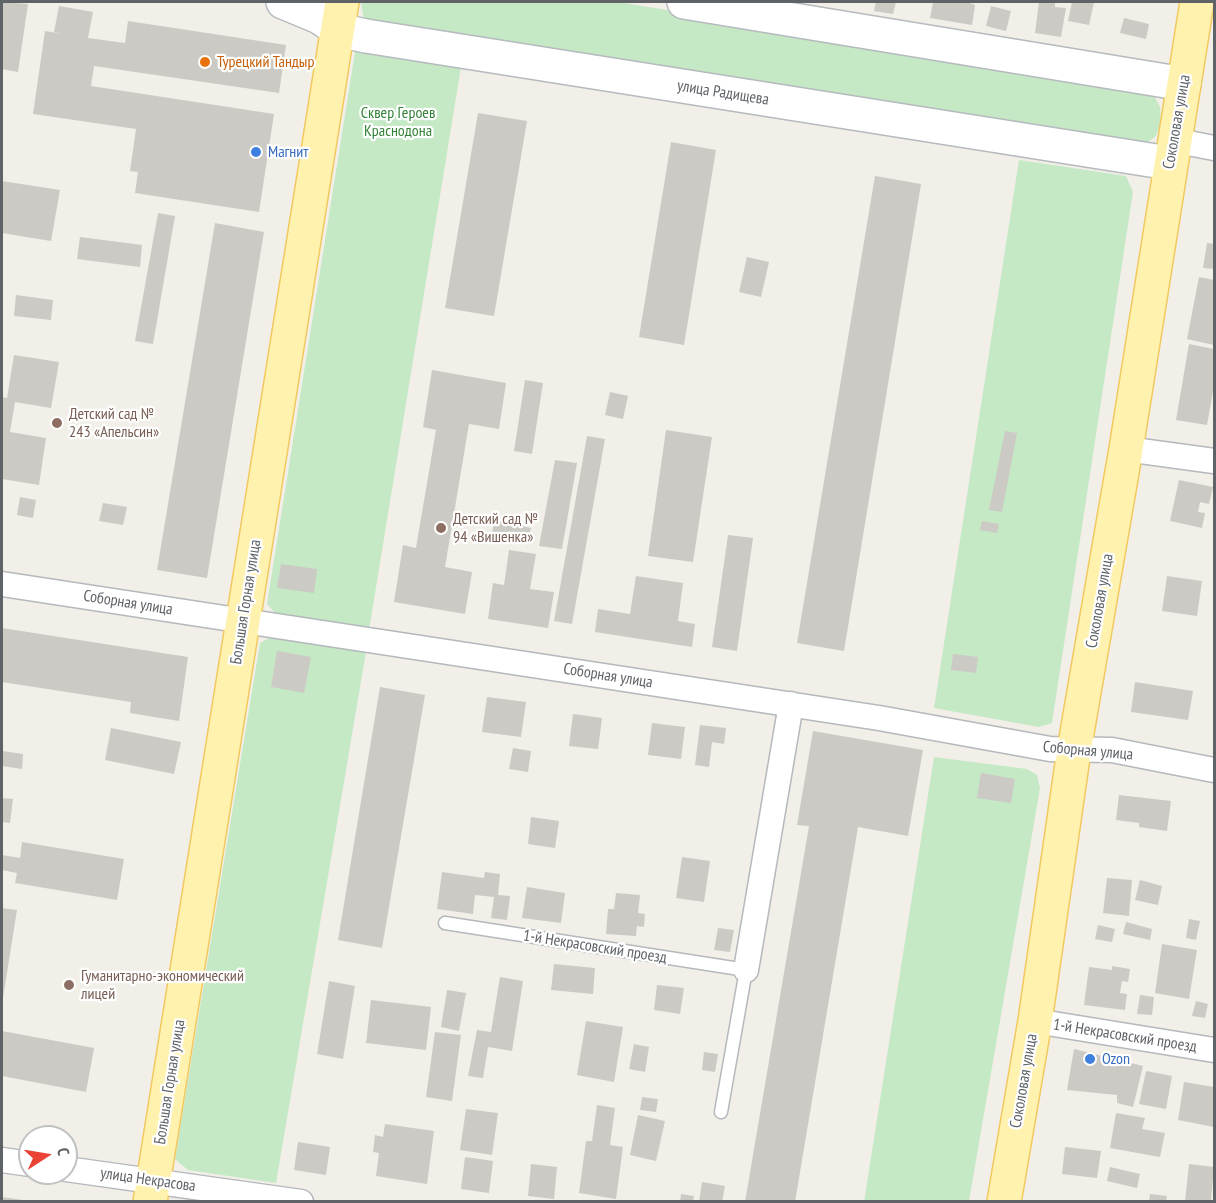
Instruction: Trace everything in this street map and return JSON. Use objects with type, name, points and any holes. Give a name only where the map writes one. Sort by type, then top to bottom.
[{"type":"main road","name":"Соколовая улица","points":[[1004,1202],[1035,1021],[1074,750],[1126,449],[1171,152],[1197,2]]},
{"type":"main road","name":"Большая Горная улица","points":[[152,1191],[340,16]]},
{"type":"street","name":"улица Радищева","points":[[283,2],[319,16],[340,16],[1171,152],[1215,148]]},
{"type":"street","points":[[684,2],[1184,84]]},
{"type":"street","points":[[1126,449],[1215,461]]},
{"type":"street","name":"Соборная улица","points":[[2,584],[791,704],[1050,749],[1112,750],[1215,770]]},
{"type":"street","points":[[746,970],[791,704]]},
{"type":"street","name":"1-й Некрасовский проезд","points":[[1035,1021],[1215,1050]]},
{"type":"street","points":[[2,1160],[18,1162]]},
{"type":"street","name":"улица Некрасова","points":[[78,1171],[152,1191],[301,1202]]},
{"type":"lane","name":"1-й Некрасовский проезд","points":[[445,923],[746,970]]},
{"type":"lane","points":[[721,1112],[746,970]]},
{"type":"green space","points":[[361,2],[618,2],[1138,87],[1153,94],[1160,107],[1161,123],[1156,136],[1146,143],[364,21]]},
{"type":"green space","name":"Сквер Героев Краснодона","points":[[356,46],[462,61],[369,630],[276,614],[267,604]]},
{"type":"green space","points":[[1019,160],[1126,176],[1133,192],[1052,723],[1039,727],[934,708]]},
{"type":"green space","points":[[271,637],[366,652],[276,1183],[188,1170],[175,1159],[260,643]]},
{"type":"green space","points":[[934,757],[1027,769],[1037,775],[1040,788],[969,1201],[864,1202]]},
{"type":"building","points":[[2,2],[28,4],[18,72],[2,69]]},
{"type":"building","points":[[876,2],[896,2],[893,14],[874,11]]},
{"type":"building","points":[[933,2],[967,2],[975,5],[972,25],[930,18]]},
{"type":"building","points":[[1039,2],[1055,2],[1055,7],[1066,8],[1061,37],[1035,33]]},
{"type":"building","points":[[1072,2],[1094,2],[1089,25],[1068,21]]},
{"type":"building","points":[[59,6],[93,12],[88,38],[125,43],[128,21],[286,45],[279,93],[94,66],[91,86],[274,114],[259,212],[135,193],[138,172],[130,171],[136,129],[33,114],[45,31],[64,34],[54,32]]},
{"type":"building","points":[[991,6],[1011,11],[1006,31],[986,26]]},
{"type":"building","points":[[1124,18],[1149,24],[1146,39],[1120,33]]},
{"type":"building","points":[[478,113],[527,121],[494,316],[445,308]]},
{"type":"building","points":[[671,142],[716,150],[684,345],[639,337]]},
{"type":"building","points":[[875,176],[921,184],[844,651],[797,643]]},
{"type":"building","points":[[2,181],[60,190],[51,241],[2,233]]},
{"type":"building","points":[[158,213],[175,216],[153,344],[135,341]]},
{"type":"building","points":[[215,223],[264,232],[207,578],[157,570]]},
{"type":"building","points":[[80,237],[142,245],[140,267],[77,259]]},
{"type":"building","points":[[1207,243],[1214,244],[1214,269],[1203,268]]},
{"type":"building","points":[[747,257],[769,262],[761,297],[739,292]]},
{"type":"building","points":[[1199,277],[1214,280],[1214,345],[1187,339]]},
{"type":"building","points":[[16,295],[53,300],[51,320],[14,316]]},
{"type":"building","points":[[1189,344],[1214,349],[1214,386],[1207,425],[1176,420]]},
{"type":"building","points":[[14,355],[59,362],[51,408],[15,402],[10,432],[46,438],[39,485],[2,479],[2,397],[7,398]]},
{"type":"building","points":[[432,370],[506,383],[499,429],[469,424],[445,567],[472,572],[465,614],[394,602],[403,545],[416,548],[436,430],[423,427]]},
{"type":"building","points":[[525,380],[543,383],[532,454],[514,451]]},
{"type":"building","points":[[610,392],[628,396],[623,419],[605,415]]},
{"type":"building","points":[[666,430],[712,437],[693,562],[648,556]]},
{"type":"building","points":[[1005,431],[1017,433],[1002,512],[989,510]]},
{"type":"building","points":[[587,436],[605,439],[572,624],[554,621]]},
{"type":"building","points":[[555,460],[577,463],[562,549],[539,546]]},
{"type":"building","points":[[1179,480],[1213,487],[1209,504],[1200,502],[1198,512],[1205,513],[1202,528],[1170,521]]},
{"type":"building","points":[[20,497],[36,500],[33,518],[17,515]]},
{"type":"building","points":[[103,503],[127,507],[123,525],[99,521]]},
{"type":"building","points":[[495,520],[531,528],[527,544],[491,536]]},
{"type":"building","points":[[982,521],[999,524],[997,533],[980,530]]},
{"type":"building","points":[[728,535],[753,538],[737,651],[712,647]]},
{"type":"building","points":[[509,550],[536,554],[530,589],[554,592],[548,628],[488,619],[493,583],[504,585]]},
{"type":"building","points":[[281,564],[317,569],[314,593],[277,588]]},
{"type":"building","points":[[636,576],[683,583],[678,621],[695,624],[692,647],[595,632],[598,609],[630,614]]},
{"type":"building","points":[[1167,576],[1202,581],[1197,616],[1162,611]]},
{"type":"building","points":[[2,628],[188,657],[179,721],[130,713],[131,702],[2,682]]},
{"type":"building","points":[[277,651],[311,657],[304,693],[271,687]]},
{"type":"building","points":[[953,654],[978,657],[976,673],[951,670]]},
{"type":"building","points":[[1135,682],[1193,691],[1188,720],[1131,712]]},
{"type":"building","points":[[380,687],[425,695],[382,948],[338,940]]},
{"type":"building","points":[[487,697],[526,702],[521,737],[482,732]]},
{"type":"building","points":[[573,714],[602,718],[598,749],[569,746]]},
{"type":"building","points":[[652,723],[685,727],[681,759],[648,755]]},
{"type":"building","points":[[700,725],[726,728],[724,744],[712,742],[709,767],[695,765]]},
{"type":"building","points":[[111,728],[181,742],[174,774],[105,760]]},
{"type":"building","points":[[813,731],[923,750],[908,836],[858,827],[795,1202],[745,1202],[809,826],[797,825]]},
{"type":"building","points":[[513,748],[531,751],[528,772],[509,769]]},
{"type":"building","points":[[2,751],[23,754],[22,769],[2,766]]},
{"type":"building","points":[[981,773],[1015,779],[1011,803],[977,798]]},
{"type":"building","points":[[1119,795],[1171,801],[1167,831],[1139,827],[1139,823],[1116,820]]},
{"type":"building","points":[[2,798],[13,799],[10,823],[2,822]]},
{"type":"building","points":[[531,817],[559,821],[555,848],[528,844]]},
{"type":"building","points":[[22,842],[124,859],[117,900],[15,883],[17,873],[2,870],[2,855],[20,858]]},
{"type":"building","points":[[682,857],[710,861],[704,902],[676,898]]},
{"type":"building","points":[[442,872],[484,878],[485,872],[500,874],[498,895],[510,896],[507,920],[491,918],[494,897],[475,895],[473,914],[437,909]]},
{"type":"building","points":[[1107,878],[1132,880],[1129,916],[1103,913]]},
{"type":"building","points":[[1140,880],[1162,886],[1158,905],[1135,900]]},
{"type":"building","points":[[527,887],[565,893],[561,923],[522,918]]},
{"type":"building","points":[[616,893],[640,895],[638,913],[645,914],[644,927],[637,926],[636,936],[606,934],[608,909],[614,909]]},
{"type":"building","points":[[2,908],[17,910],[3,998],[2,998]]},
{"type":"building","points":[[1189,919],[1200,921],[1196,940],[1186,938]]},
{"type":"building","points":[[1126,922],[1152,929],[1150,940],[1123,934]]},
{"type":"building","points":[[1098,925],[1115,929],[1112,942],[1095,939]]},
{"type":"building","points":[[718,928],[734,930],[730,952],[714,950]]},
{"type":"building","points":[[1162,944],[1197,950],[1189,999],[1155,993]]},
{"type":"building","points":[[554,964],[595,968],[593,994],[551,990]]},
{"type":"building","points":[[1112,966],[1130,969],[1128,982],[1122,981],[1120,993],[1127,994],[1125,1010],[1084,1005],[1089,967],[1112,970]]},
{"type":"building","points":[[500,977],[523,981],[512,1051],[488,1047],[483,1078],[468,1076],[477,1030],[491,1032]]},
{"type":"building","points":[[329,981],[355,986],[343,1059],[317,1054]]},
{"type":"building","points":[[657,985],[684,988],[680,1014],[654,1010]]},
{"type":"building","points":[[447,990],[466,993],[459,1031],[441,1027]]},
{"type":"building","points":[[1140,995],[1154,997],[1152,1015],[1137,1014]]},
{"type":"building","points":[[371,1000],[431,1007],[426,1050],[366,1043]]},
{"type":"building","points":[[1196,1001],[1208,1004],[1205,1018],[1192,1016]]},
{"type":"building","points":[[586,1021],[623,1027],[614,1082],[577,1075]]},
{"type":"building","points":[[2,1031],[94,1048],[86,1092],[2,1076]]},
{"type":"building","points":[[435,1032],[461,1035],[452,1101],[426,1097]]},
{"type":"building","points":[[634,1044],[649,1047],[645,1072],[629,1069]]},
{"type":"building","points":[[1074,1049],[1143,1066],[1133,1107],[1117,1103],[1117,1095],[1067,1090]]},
{"type":"building","points":[[704,1052],[718,1054],[715,1072],[702,1070]]},
{"type":"building","points":[[1146,1071],[1172,1076],[1166,1109],[1139,1104]]},
{"type":"building","points":[[1184,1082],[1214,1087],[1214,1127],[1178,1120]]},
{"type":"building","points":[[642,1097],[658,1099],[656,1112],[640,1110]]},
{"type":"building","points":[[597,1105],[615,1108],[610,1145],[623,1147],[616,1199],[579,1193],[586,1141],[592,1141]]},
{"type":"building","points":[[466,1109],[498,1113],[492,1155],[460,1150]]},
{"type":"building","points":[[1116,1113],[1145,1118],[1142,1129],[1165,1133],[1160,1157],[1110,1148]]},
{"type":"building","points":[[638,1115],[665,1121],[656,1161],[630,1155]]},
{"type":"building","points":[[385,1124],[434,1131],[427,1184],[376,1176],[379,1153],[373,1152],[375,1135],[383,1137]]},
{"type":"building","points":[[298,1142],[330,1147],[326,1175],[294,1170]]},
{"type":"building","points":[[1065,1147],[1101,1151],[1097,1178],[1062,1174]]},
{"type":"building","points":[[465,1157],[493,1161],[489,1193],[461,1189]]},
{"type":"building","points":[[531,1164],[557,1167],[554,1199],[528,1196]]},
{"type":"building","points":[[1189,1164],[1214,1167],[1211,1202],[1185,1202]]},
{"type":"building","points":[[1110,1167],[1140,1174],[1137,1188],[1107,1181]]},
{"type":"building","points":[[702,1182],[725,1186],[722,1202],[699,1202]]},
{"type":"building","points":[[681,1194],[694,1196],[693,1202],[680,1202]]},
{"type":"building","points":[[1150,1194],[1167,1196],[1166,1202],[1149,1202]]},
{"type":"building","points":[[2,1197],[23,1200],[23,1202],[2,1202]]},
{"type":"place","name":"Турецкий Тандыр","points":[[205,62]]},
{"type":"place","name":"Магнит","points":[[256,152]]},
{"type":"place","name":"Детский сад № 243 «Апельсин»","points":[[57,423]]},
{"type":"place","name":"Детский сад № 94 «Вишенка»","points":[[441,528]]},
{"type":"place","name":"Гуманитарно-экономический лицей","points":[[69,985]]},
{"type":"place","name":"Ozon","points":[[1090,1059]]}]
